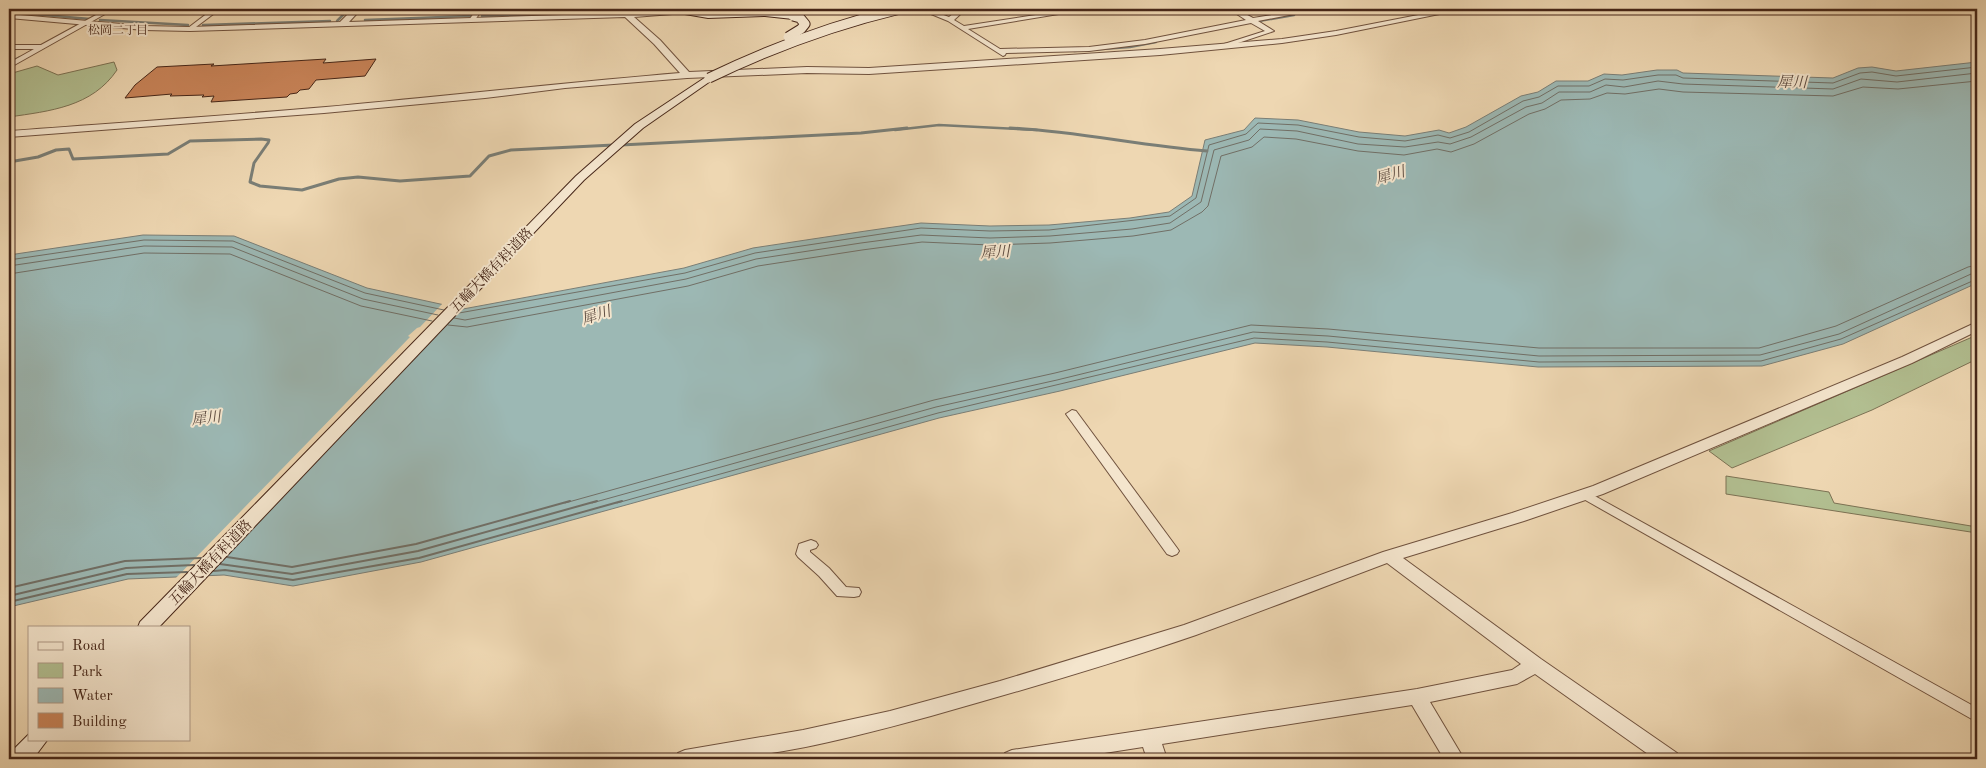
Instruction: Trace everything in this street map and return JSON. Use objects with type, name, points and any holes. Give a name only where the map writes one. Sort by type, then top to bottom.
[{"type":"main road","name":"五輪大橋有料道路","points":[[148,626],[580,178],[639,126],[709,78],[750,58],[794,40],[900,9]]},
{"type":"main road","points":[[683,10],[696,15],[768,13],[793,16],[805,24],[794,34],[741,58],[709,78]]},
{"type":"main road","points":[[19,759],[37,740]]},
{"type":"street","points":[[9,66],[111,9]]},
{"type":"street","points":[[190,28],[216,9]]},
{"type":"street","points":[[342,24],[357,9]]},
{"type":"street","points":[[472,20],[480,9]]},
{"type":"street","points":[[9,16],[144,28],[190,28],[472,20],[699,9]]},
{"type":"street","points":[[922,9],[950,20],[1005,56],[1073,58]]},
{"type":"street","points":[[950,20],[963,9]]},
{"type":"street","points":[[962,28],[1086,9]]},
{"type":"street","points":[[1223,46],[1271,31],[1232,9]]},
{"type":"street","points":[[998,51],[1109,47],[1145,42],[1317,9]]},
{"type":"street","points":[[9,134],[314,111],[485,95],[565,85],[687,75],[807,70],[870,70],[1160,52],[1282,41],[1336,33],[1460,9]]},
{"type":"street","points":[[624,12],[657,42],[687,75]]},
{"type":"street","points":[[9,47],[42,47]]},
{"type":"street","points":[[685,759],[803,738],[946,704],[1190,630],[1389,556],[1584,494],[1681,456],[1889,368],[1977,326]]},
{"type":"street","points":[[1072,414],[1172,551]]},
{"type":"street","points":[[1584,494],[1977,716]]},
{"type":"street","points":[[811,545],[804,547],[803,554],[824,572],[842,592],[854,592]]},
{"type":"street","points":[[1389,556],[1535,664],[1670,759]]},
{"type":"street","points":[[1012,759],[1417,697],[1517,676],[1535,664]]},
{"type":"street","points":[[1417,697],[1454,759]]},
{"type":"street","points":[[1150,738],[1157,759]]},
{"type":"green space","points":[[114,62],[117,70],[107,82],[83,100],[55,109],[9,117],[9,74],[37,66],[58,75]]},
{"type":"green space","points":[[1977,335],[1977,359],[1872,410],[1732,468],[1709,451]]},
{"type":"green space","points":[[1726,476],[1829,492],[1834,503],[1977,527],[1977,533],[1726,494]]},
{"type":"water","name":"犀川","points":[[1977,62],[1977,283],[1843,344],[1762,366],[1538,367],[1327,347],[1255,343],[1060,391],[939,418],[421,562],[293,586],[224,575],[128,579],[9,607],[9,255],[143,235],[234,236],[367,288],[463,309],[684,268],[753,248],[921,223],[990,226],[1049,225],[1130,218],[1169,212],[1192,196],[1205,140],[1244,130],[1255,118],[1298,120],[1359,132],[1405,136],[1439,130],[1449,133],[1466,127],[1521,96],[1538,92],[1556,81],[1588,81],[1604,74],[1622,75],[1657,70],[1677,70],[1683,73],[1833,78],[1858,68],[1872,67],[1896,71]]},
{"type":"pier","points":[[444,302],[462,306],[203,579],[174,580],[410,337],[408,336],[420,327]]},
{"type":"building","points":[[326,59],[323,63],[376,59],[365,76],[316,80],[309,89],[300,90],[287,97],[211,102],[214,96],[170,96],[172,94],[125,98],[135,85],[157,67],[214,64],[211,66]]},
{"type":"waterway","points":[[337,21],[349,9]]},
{"type":"waterway","points":[[634,11],[664,9]]},
{"type":"waterway","points":[[9,12],[90,19]]},
{"type":"waterway","points":[[482,16],[610,12]]},
{"type":"waterway","points":[[1259,21],[1294,15]]},
{"type":"waterway","points":[[365,20],[470,16]]},
{"type":"waterway","points":[[100,20],[188,25]]},
{"type":"waterway","points":[[203,25],[330,21]]},
{"type":"waterway","points":[[1074,51],[1130,47],[1156,42]]},
{"type":"waterway","points":[[9,63],[20,57]]},
{"type":"waterway","points":[[895,130],[939,125],[1031,130]]},
{"type":"waterway","points":[[621,145],[861,133],[907,128]]},
{"type":"waterway","points":[[1010,128],[1031,130]]},
{"type":"waterway","points":[[1031,130],[1037,130]]},
{"type":"waterway","points":[[1031,130],[1207,151]]},
{"type":"waterway","points":[[9,162],[38,157],[56,150],[69,149],[73,159],[168,154],[190,141],[261,139],[269,140],[254,163],[250,182],[260,186],[302,190],[339,179],[358,177],[400,181],[470,176],[489,156],[511,150],[614,145]]},
{"type":"district","name":"松岡二丁目","points":[[118,30]]}]
